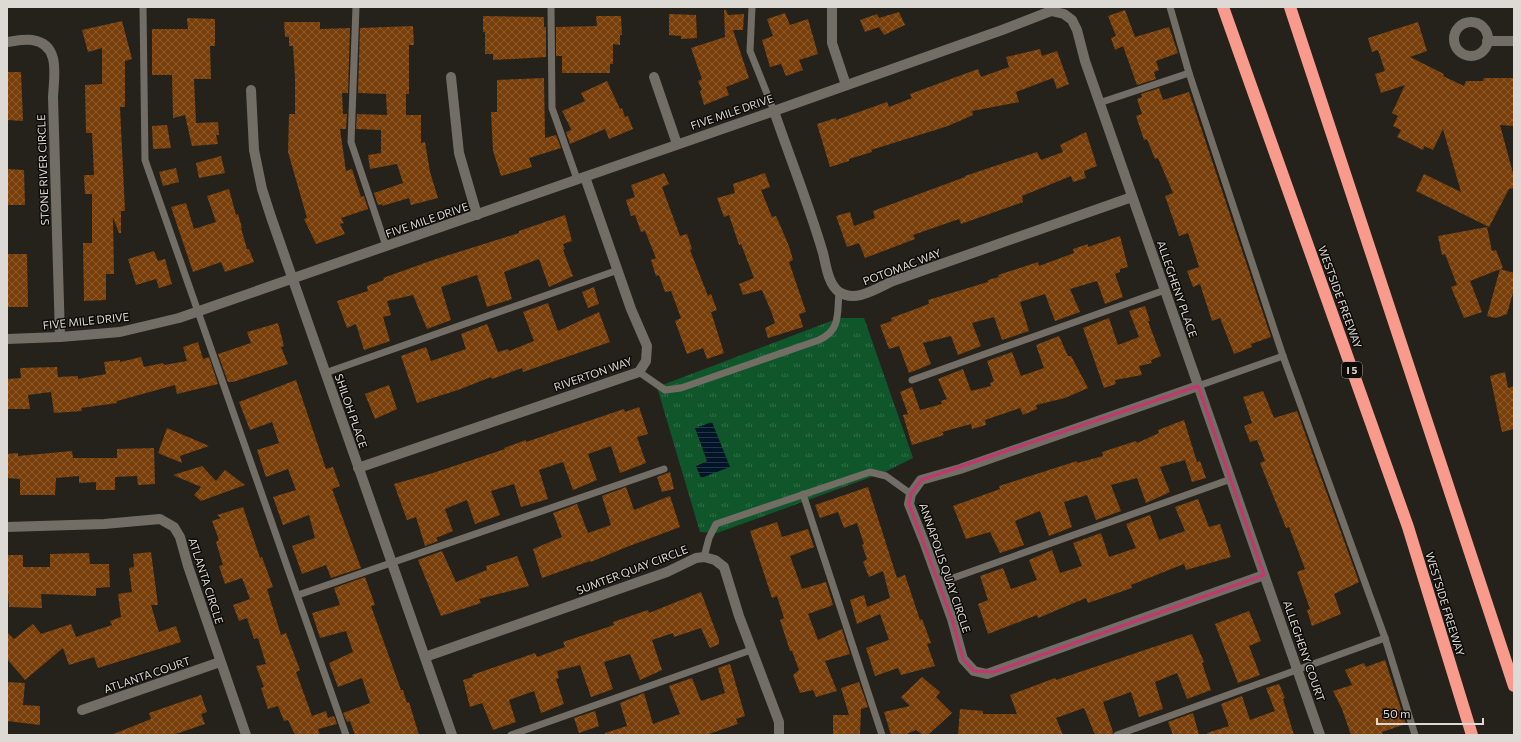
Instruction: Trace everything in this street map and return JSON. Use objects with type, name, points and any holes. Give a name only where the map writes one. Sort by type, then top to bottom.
[{"type":"highway","name":"WESTSIDE FREEWAY","points":[[1223,7],[1408,527],[1472,735]]},
{"type":"highway","points":[[1290,7],[1514,686]]},
{"type":"street","points":[[832,7],[832,43],[846,85]]},
{"type":"street","name":"FIVE MILE DRIVE","points":[[7,339],[60,337],[120,332],[179,318],[774,111],[1051,11],[1064,14]]},
{"type":"street","name":"ALLEGHENY PLACE","points":[[1064,14],[1072,20],[1077,30],[1085,61],[1264,575]]},
{"type":"street","name":"STONE RIVER CIRCLE","points":[[7,42],[31,40],[39,42],[47,46],[54,59],[53,97],[60,337]]},
{"type":"street","points":[[1487,41],[1514,41]]},
{"type":"street","points":[[451,77],[459,154],[477,215]]},
{"type":"street","points":[[654,77],[677,144]]},
{"type":"street","name":"SHILOH PLACE","points":[[251,90],[254,150],[262,189],[292,279],[452,735]]},
{"type":"street","points":[[774,111],[819,239],[831,281],[839,292]]},
{"type":"street","name":"RIVERTON WAY","points":[[358,468],[639,372],[646,361],[647,346],[631,309],[618,270],[581,178]]},
{"type":"street","name":"POTOMAC WAY","points":[[839,292],[853,296],[863,294],[894,281],[1132,197]]},
{"type":"street","name":"ANNAPOLIS QUAY CIRCLE","points":[[1198,386],[960,469],[926,478],[916,484],[911,494],[909,504],[952,619],[962,659],[974,671],[987,674],[1264,575]]},
{"type":"street","name":"ATLANTA CIRCLE","points":[[7,526],[104,524],[160,519],[166,521],[174,527],[180,537],[188,566],[246,735]]},
{"type":"street","name":"SUMTER QUAY CIRCLE","points":[[425,657],[704,557],[715,560],[724,567],[751,650],[779,722],[779,735]]},
{"type":"street","name":"ALLEGHENY COURT","points":[[1264,575],[1320,735]]},
{"type":"street","name":"ATLANTA COURT","points":[[82,710],[220,662]]},
{"type":"lane","points":[[143,7],[145,160],[346,735]]},
{"type":"lane","points":[[356,7],[351,142],[386,246]]},
{"type":"lane","points":[[551,7],[552,108],[581,178]]},
{"type":"lane","points":[[752,7],[750,51],[774,111]]},
{"type":"lane","points":[[1170,7],[1189,73],[1283,356],[1385,638],[1415,735]]},
{"type":"lane","points":[[1100,103],[1189,73]]},
{"type":"lane","points":[[325,373],[618,270]]},
{"type":"lane","points":[[912,380],[1165,290]]},
{"type":"lane","points":[[639,372],[665,390],[681,388],[819,340],[829,336],[836,326],[839,292]]},
{"type":"lane","points":[[1198,386],[1283,356]]},
{"type":"lane","points":[[298,595],[392,564],[664,469]]},
{"type":"lane","points":[[704,557],[709,538],[716,524],[870,472],[886,476],[911,494]]},
{"type":"lane","points":[[939,583],[1231,479]]},
{"type":"lane","points":[[803,494],[882,735]]},
{"type":"lane","points":[[1117,735],[1385,638]]},
{"type":"lane","points":[[511,735],[751,650]]},
{"type":"highlighted area","points":[[1198,386],[1264,575],[994,672],[974,671],[963,659],[952,619],[909,504],[911,494],[921,480]]},
{"type":"green space","points":[[839,318],[864,318],[913,458],[885,472],[717,533],[700,532],[657,387]]},
{"type":"water","points":[[712,422],[730,467],[701,478],[696,466],[707,461],[695,428]]},
{"type":"building","points":[[724,10],[726,10],[728,15],[744,14],[743,30],[733,30],[749,78],[726,87],[729,95],[704,105],[700,91],[702,90],[698,81],[702,79],[691,48],[725,37]]},
{"type":"building","points":[[1125,10],[1135,37],[1169,27],[1178,53],[1156,61],[1159,70],[1154,72],[1156,79],[1137,85],[1123,46],[1115,50],[1111,38],[1116,36],[1108,16]]},
{"type":"building","points":[[899,12],[905,25],[884,35],[879,27],[865,32],[860,20],[877,14],[879,18]]},
{"type":"building","points":[[785,13],[790,25],[808,19],[818,54],[799,60],[803,70],[786,76],[781,64],[770,67],[762,40],[773,36],[767,19]]},
{"type":"building","points":[[669,14],[696,15],[697,38],[681,39],[681,36],[669,35]]},
{"type":"building","points":[[483,16],[544,17],[544,27],[546,27],[546,57],[493,60],[493,54],[485,54]]},
{"type":"building","points":[[596,16],[621,16],[622,35],[620,35],[620,45],[613,44],[613,64],[610,64],[610,73],[562,73],[562,56],[556,56],[556,27],[597,26]]},
{"type":"building","points":[[187,18],[215,19],[215,46],[210,46],[211,79],[194,79],[196,123],[218,122],[219,135],[216,135],[218,144],[192,146],[185,115],[173,118],[172,75],[152,75],[152,29],[188,29]]},
{"type":"building","points":[[122,21],[132,59],[125,61],[125,107],[120,107],[125,211],[121,211],[121,233],[119,233],[113,217],[114,274],[106,274],[106,300],[84,301],[83,243],[92,243],[92,194],[85,194],[84,175],[94,175],[92,133],[86,133],[85,85],[102,84],[102,48],[88,52],[82,30]]},
{"type":"building","points":[[284,22],[320,22],[320,29],[350,28],[348,93],[342,93],[343,114],[347,114],[346,129],[340,129],[346,171],[352,169],[361,197],[364,196],[368,209],[341,218],[344,223],[340,224],[345,234],[316,244],[304,219],[307,218],[288,152],[289,114],[295,114],[295,77],[293,46],[289,46],[289,37],[285,37]]},
{"type":"building","points":[[1418,22],[1427,51],[1410,57],[1464,86],[1466,81],[1483,81],[1484,78],[1514,78],[1514,126],[1500,125],[1514,177],[1514,188],[1509,189],[1489,227],[1416,191],[1424,174],[1461,192],[1443,129],[1433,150],[1424,146],[1423,150],[1397,137],[1401,130],[1393,126],[1398,116],[1392,113],[1405,85],[1381,93],[1375,74],[1385,71],[1378,50],[1372,52],[1368,38]]},
{"type":"building","points":[[413,26],[414,45],[409,45],[409,94],[406,94],[406,115],[421,115],[421,143],[425,142],[430,172],[438,198],[411,205],[409,198],[382,206],[382,204],[378,205],[374,193],[403,183],[397,164],[370,169],[368,155],[381,153],[381,130],[356,129],[357,114],[387,115],[386,94],[358,93],[360,28]]},
{"type":"building","points":[[1040,49],[1042,56],[1057,51],[1069,84],[1057,89],[1053,78],[1016,92],[1019,102],[972,111],[973,115],[948,126],[871,150],[872,152],[830,167],[817,124],[836,118],[836,120],[887,102],[889,107],[912,98],[910,94],[978,69],[981,77],[1009,67],[1006,57]]},
{"type":"building","points":[[7,72],[21,72],[23,121],[7,120]]},
{"type":"building","points":[[544,78],[545,138],[556,135],[561,148],[529,158],[532,167],[501,176],[493,151],[491,112],[497,112],[497,80]]},
{"type":"building","points":[[607,81],[620,109],[622,108],[625,117],[628,116],[633,129],[609,139],[605,129],[570,144],[566,132],[571,129],[562,111],[585,101],[581,93]]},
{"type":"building","points":[[1159,88],[1163,100],[1189,92],[1271,337],[1251,344],[1252,347],[1234,354],[1220,318],[1212,321],[1200,284],[1193,287],[1187,271],[1199,267],[1188,233],[1179,236],[1165,196],[1173,193],[1158,158],[1155,159],[1147,139],[1144,140],[1136,116],[1142,114],[1137,99],[1142,97],[1141,94]]},
{"type":"building","points":[[167,125],[171,148],[153,149],[152,126]]},
{"type":"building","points":[[1086,132],[1097,166],[1084,171],[1086,178],[1073,182],[1071,176],[1022,196],[1023,202],[961,224],[959,219],[913,235],[915,239],[865,258],[859,243],[847,247],[836,216],[850,212],[854,226],[875,218],[873,211],[965,176],[1037,152],[1041,160],[1063,152],[1060,145]]},
{"type":"building","points":[[221,156],[225,173],[199,178],[196,163]]},
{"type":"building","points":[[176,168],[179,182],[163,186],[159,172]]},
{"type":"building","points":[[7,169],[24,170],[25,205],[7,205]]},
{"type":"building","points":[[664,173],[669,184],[662,187],[680,236],[687,234],[692,249],[690,250],[708,296],[711,294],[717,310],[711,312],[724,353],[707,359],[703,348],[687,354],[675,321],[681,318],[671,291],[665,292],[659,275],[656,276],[651,260],[656,258],[645,231],[641,232],[635,215],[631,216],[626,200],[635,197],[631,185]]},
{"type":"building","points":[[765,173],[770,187],[761,190],[772,217],[776,216],[789,246],[793,260],[789,262],[806,312],[799,314],[803,327],[768,338],[765,328],[775,323],[771,311],[762,290],[743,295],[739,284],[754,278],[741,244],[739,245],[729,215],[724,217],[717,198],[735,193],[733,184]]},
{"type":"building","points":[[229,189],[236,215],[238,214],[247,249],[249,249],[254,262],[225,272],[221,262],[193,272],[171,207],[186,203],[194,229],[216,222],[207,196]]},
{"type":"building","points":[[565,215],[572,241],[563,244],[565,249],[563,250],[573,276],[549,287],[539,259],[504,272],[512,299],[487,307],[477,275],[441,287],[451,320],[427,329],[413,295],[387,301],[391,315],[383,317],[390,341],[364,350],[356,324],[347,328],[337,301],[368,291],[367,286],[384,280],[383,278],[433,260],[519,233],[519,231]]},
{"type":"building","points":[[1487,227],[1492,251],[1496,250],[1503,268],[1470,281],[1482,312],[1464,318],[1451,287],[1457,285],[1445,254],[1442,255],[1438,236]]},
{"type":"building","points":[[1120,236],[1128,267],[1120,269],[1120,272],[1115,274],[1123,297],[1105,304],[1097,281],[1070,289],[1080,312],[1055,321],[1045,294],[1020,302],[1029,331],[1002,340],[994,317],[972,323],[981,346],[958,355],[951,336],[923,343],[931,364],[909,373],[899,346],[889,349],[880,325],[892,321],[891,318],[929,304],[928,300],[988,282],[988,280],[999,277],[998,275],[1038,262],[1039,266],[1074,253],[1073,249],[1088,244],[1088,247]]},
{"type":"building","points":[[154,251],[158,261],[165,259],[172,284],[159,288],[156,279],[136,285],[128,259]]},
{"type":"building","points":[[7,254],[27,254],[28,307],[7,307]]},
{"type":"building","points":[[1500,269],[1514,273],[1514,289],[1507,314],[1496,318],[1487,316]]},
{"type":"building","points":[[594,287],[599,304],[588,308],[582,292]]},
{"type":"building","points":[[548,303],[558,331],[599,312],[610,342],[523,372],[522,368],[492,379],[491,377],[458,390],[417,403],[401,356],[426,347],[431,361],[466,349],[461,334],[487,324],[498,352],[508,349],[509,351],[534,341],[523,312]]},
{"type":"building","points":[[1145,306],[1150,321],[1148,321],[1161,356],[1151,360],[1152,363],[1139,366],[1142,375],[1115,380],[1116,384],[1104,388],[1083,328],[1109,318],[1118,345],[1139,337],[1129,311]]},
{"type":"building","points":[[278,323],[284,346],[281,347],[288,364],[233,382],[228,382],[218,354],[251,343],[247,332]]},
{"type":"building","points":[[1059,336],[1068,356],[1071,356],[1088,388],[1065,398],[1036,405],[1037,409],[1023,415],[1020,408],[985,420],[986,425],[972,429],[971,424],[942,432],[944,435],[912,445],[903,415],[908,414],[900,392],[912,387],[920,410],[942,404],[941,401],[947,399],[938,379],[963,369],[971,391],[991,386],[990,383],[994,381],[987,361],[1012,352],[1021,376],[1044,368],[1036,345]]},
{"type":"building","points":[[198,342],[203,359],[209,357],[218,384],[177,394],[175,385],[117,401],[117,403],[81,408],[82,411],[54,413],[51,392],[28,395],[30,409],[7,409],[7,379],[21,378],[20,368],[57,367],[58,377],[78,376],[78,379],[106,374],[104,362],[120,360],[120,362],[141,357],[144,367],[163,363],[164,365],[187,361],[183,347]]},
{"type":"building","points":[[1505,372],[1508,388],[1514,386],[1514,429],[1502,432],[1490,376]]},
{"type":"building","points":[[296,380],[326,469],[333,467],[340,486],[332,489],[361,568],[331,578],[326,565],[302,574],[292,546],[315,538],[309,515],[283,525],[273,497],[296,490],[288,469],[266,477],[257,450],[279,443],[272,422],[250,430],[239,402]]},
{"type":"building","points":[[389,385],[397,409],[375,419],[365,394]]},
{"type":"building","points":[[1263,391],[1274,418],[1297,411],[1359,582],[1334,594],[1341,614],[1312,626],[1307,610],[1310,609],[1297,572],[1305,569],[1289,527],[1286,528],[1260,463],[1265,461],[1257,440],[1250,442],[1244,426],[1252,423],[1243,397]]},
{"type":"building","points":[[639,407],[648,434],[637,437],[646,463],[620,473],[611,446],[588,454],[597,480],[573,490],[563,462],[539,470],[548,499],[521,507],[514,484],[491,491],[500,515],[475,524],[467,500],[445,509],[453,531],[436,538],[438,541],[425,546],[416,517],[407,520],[394,484],[433,473],[505,449],[504,448],[526,440],[526,442],[624,409],[625,412]]},
{"type":"building","points":[[1184,420],[1197,462],[1200,461],[1206,478],[1192,482],[1185,460],[1160,467],[1170,492],[1146,503],[1137,478],[1111,485],[1121,511],[1096,520],[1087,495],[1064,502],[1072,527],[1049,536],[1040,511],[1015,521],[1024,545],[1000,553],[990,532],[966,539],[953,506],[1000,489],[999,486],[1077,461],[1077,463],[1103,456],[1102,452],[1136,441],[1137,443],[1159,433],[1158,430]]},
{"type":"building","points":[[167,428],[209,446],[180,456],[182,463],[158,453]]},
{"type":"building","points":[[154,448],[155,484],[138,485],[137,476],[115,477],[115,490],[96,490],[96,482],[79,483],[79,476],[56,478],[55,495],[20,495],[20,479],[7,478],[7,454],[18,453],[18,456],[72,451],[73,458],[117,458],[117,449]]},
{"type":"building","points":[[202,466],[216,481],[225,470],[245,485],[201,501],[194,495],[201,487],[173,475]]},
{"type":"building","points":[[670,472],[674,489],[662,492],[657,477]]},
{"type":"building","points":[[626,487],[634,510],[670,496],[680,527],[591,562],[590,561],[542,578],[533,549],[562,537],[553,513],[577,504],[588,533],[611,525],[602,496]]},
{"type":"building","points":[[868,487],[897,578],[905,575],[920,620],[922,619],[931,643],[927,644],[935,666],[901,675],[898,668],[875,676],[866,648],[889,640],[880,614],[857,624],[850,600],[864,595],[867,607],[890,598],[883,571],[869,577],[863,562],[867,559],[857,523],[844,528],[838,512],[820,518],[815,505]]},
{"type":"building","points":[[1198,499],[1209,527],[1220,524],[1231,557],[1186,570],[1184,564],[1131,585],[1132,588],[1088,603],[1086,598],[1038,618],[1037,615],[988,634],[978,604],[988,600],[980,576],[1003,568],[1011,589],[1037,580],[1029,560],[1052,550],[1060,573],[1082,566],[1073,543],[1101,533],[1109,557],[1136,548],[1126,524],[1150,515],[1159,540],[1185,531],[1175,507]]},
{"type":"building","points":[[243,507],[260,558],[262,557],[273,587],[267,589],[281,635],[286,633],[300,670],[296,672],[312,716],[326,711],[328,718],[334,716],[337,724],[318,729],[320,735],[295,735],[288,720],[284,721],[278,706],[268,709],[261,688],[264,687],[256,666],[266,664],[258,638],[254,639],[247,618],[239,621],[233,605],[250,599],[242,578],[225,584],[219,566],[223,565],[216,542],[219,540],[212,521],[221,518],[217,515]]},
{"type":"building","points":[[777,522],[782,537],[808,529],[814,547],[790,556],[802,589],[826,582],[833,605],[808,614],[818,640],[842,629],[850,654],[825,661],[837,691],[816,697],[813,690],[800,693],[793,675],[799,670],[792,651],[790,651],[780,620],[784,618],[777,596],[772,598],[750,531]]},
{"type":"building","points":[[442,551],[456,582],[487,570],[486,566],[517,556],[529,586],[479,599],[481,603],[441,616],[418,560]]},
{"type":"building","points":[[151,552],[158,605],[151,605],[159,632],[176,626],[181,642],[98,668],[94,657],[69,665],[63,648],[25,680],[7,659],[7,632],[14,639],[33,624],[41,634],[71,624],[76,637],[112,625],[110,621],[121,617],[118,594],[132,592],[129,568],[134,567],[133,554]]},
{"type":"building","points":[[89,553],[90,564],[109,564],[110,587],[96,588],[96,596],[41,594],[42,608],[9,607],[7,593],[8,555],[23,555],[23,567],[50,567],[50,554]]},
{"type":"building","points":[[365,577],[375,605],[371,606],[401,690],[403,690],[407,703],[409,702],[419,735],[355,735],[350,721],[347,722],[343,713],[370,703],[362,678],[338,687],[329,663],[353,652],[346,631],[320,638],[312,613],[340,605],[334,588]]},
{"type":"building","points":[[701,592],[719,640],[719,644],[710,648],[701,628],[674,637],[673,633],[652,640],[662,670],[640,680],[630,654],[604,662],[613,689],[591,697],[580,665],[557,671],[559,678],[556,679],[564,704],[541,713],[534,691],[509,700],[516,722],[493,730],[482,703],[470,707],[463,680],[473,677],[472,675],[535,653],[537,657],[565,647],[563,642],[614,625],[613,622],[648,610],[649,613]]},
{"type":"building","points":[[1249,611],[1261,641],[1249,646],[1260,675],[1238,683],[1215,624]]},
{"type":"building","points":[[1192,634],[1204,662],[1202,663],[1211,690],[1187,699],[1177,673],[1155,682],[1163,709],[1139,717],[1131,692],[1103,702],[1113,732],[1112,735],[1095,735],[1084,708],[1056,718],[1063,735],[958,735],[960,709],[983,711],[983,714],[1017,714],[1010,695],[1055,678],[1056,680]]},
{"type":"building","points":[[1385,660],[1406,724],[1382,732],[1383,735],[1351,735],[1342,709],[1333,691],[1352,685],[1345,670],[1364,663],[1366,667]]},
{"type":"building","points":[[730,664],[745,716],[736,719],[738,724],[706,735],[605,735],[605,733],[627,726],[620,703],[644,693],[653,724],[680,714],[669,686],[692,678],[701,701],[725,693],[718,668]]},
{"type":"building","points":[[922,677],[940,692],[936,697],[952,713],[928,735],[923,735],[916,730],[904,735],[891,735],[884,712],[910,706],[901,697]]},
{"type":"building","points":[[7,682],[25,683],[23,705],[40,706],[40,725],[7,721]]},
{"type":"building","points":[[859,682],[868,707],[861,709],[860,735],[833,735],[833,715],[849,715],[841,688]]},
{"type":"building","points":[[1279,684],[1285,698],[1283,699],[1294,735],[1208,735],[1207,733],[1229,726],[1221,704],[1242,696],[1250,720],[1275,711],[1266,688]]},
{"type":"building","points":[[201,695],[207,712],[201,714],[205,724],[173,735],[111,735],[151,719],[149,713]]},
{"type":"building","points":[[595,711],[599,726],[579,733],[574,718]]},
{"type":"building","points":[[1193,713],[1199,735],[1173,735],[1168,722]]}]
